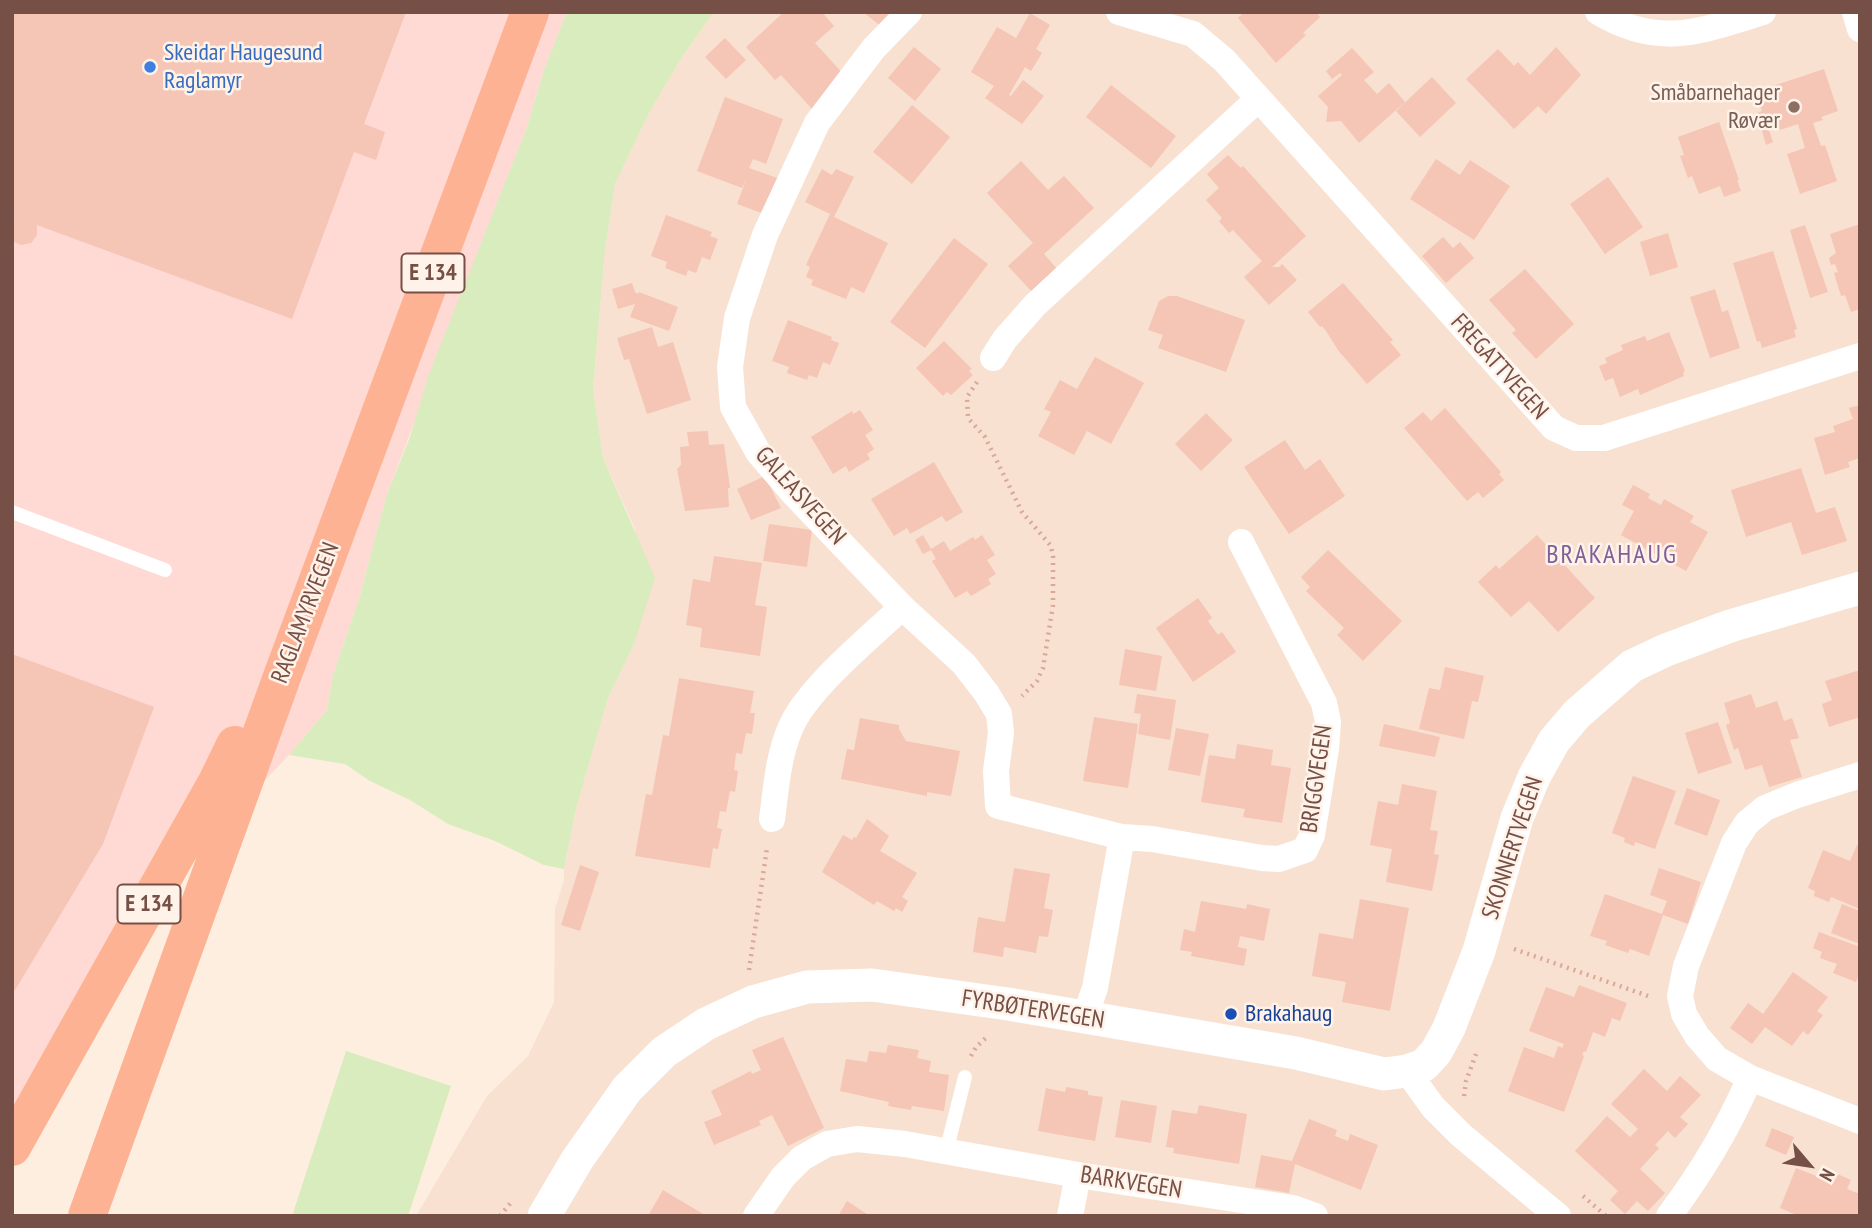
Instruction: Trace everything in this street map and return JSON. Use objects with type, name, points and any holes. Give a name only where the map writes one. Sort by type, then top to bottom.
[{"type":"highway","name":"RAGLAMYRVEGEN","points":[[87,1216],[283,674],[530,12]]},
{"type":"highway","name":"E 134","points":[[12,1147],[217,782],[245,723],[283,674]]},
{"type":"street","name":"GALEASVEGEN","points":[[909,12],[874,48],[817,123],[765,235],[737,318],[730,367],[733,407],[758,452],[794,494],[902,607],[964,664],[999,714]]},
{"type":"street","name":"FREGATTVEGEN","points":[[1119,12],[1193,34],[1224,60],[1554,428],[1576,438],[1604,438],[1860,356]]},
{"type":"street","points":[[1598,12],[1633,28],[1665,35],[1707,29],[1763,12]]},
{"type":"street","points":[[1855,12],[1860,29]]},
{"type":"street","points":[[993,358],[1005,339],[1035,304],[1258,99]]},
{"type":"street","name":"BRIGGVEGEN","points":[[999,714],[1001,733],[996,771],[998,806],[1122,837],[1152,839],[1279,859],[1305,850],[1312,835],[1326,749],[1326,712],[1318,690],[1241,542]]},
{"type":"street","name":"SKONNERTVEGEN","points":[[1406,1071],[1423,1065],[1436,1052],[1449,1028],[1479,951],[1525,797],[1554,741],[1577,714],[1632,666],[1666,650],[1730,626],[1860,588]]},
{"type":"street","points":[[772,819],[780,761],[790,729],[805,701],[902,607]]},
{"type":"street","points":[[1860,775],[1765,808],[1747,823],[1734,843],[1686,966],[1680,996],[1685,1014],[1697,1036],[1717,1059],[1751,1078],[1860,1121]]},
{"type":"street","points":[[1084,1019],[1095,988],[1122,837]]},
{"type":"street","name":"FYRBØTERVEGEN","points":[[544,1216],[577,1160],[627,1089],[664,1052],[706,1024],[753,1002],[807,988],[872,985],[1008,1004],[1296,1053],[1384,1074],[1406,1071]]},
{"type":"street","points":[[1406,1071],[1433,1107],[1461,1135],[1558,1216]]},
{"type":"street","points":[[1669,1216],[1702,1172],[1729,1126],[1751,1078]]},
{"type":"street","name":"BARKVEGEN","points":[[756,1216],[783,1177],[802,1158],[827,1144],[857,1139],[1293,1208],[1315,1216]]},
{"type":"street","points":[[1070,1216],[1078,1175]]},
{"type":"lane","points":[[12,512],[165,570]]},
{"type":"lane","points":[[946,1152],[965,1077]]},
{"type":"path","points":[[993,358],[967,397],[968,418],[989,444],[1022,512],[1051,546],[1054,571],[1053,605],[1043,668],[1029,690],[999,714]]},
{"type":"path","points":[[1513,948],[1647,996],[1664,1000],[1680,996]]},
{"type":"path","points":[[1473,1105],[1464,1097],[1466,1081],[1480,1043]]},
{"type":"path","points":[[1575,1190],[1606,1216]]},
{"type":"shaded area","points":[[12,12],[567,12],[545,67],[526,130],[386,497],[359,599],[333,675],[327,710],[289,755],[197,852],[12,1160]]},
{"type":"shaded area","points":[[714,12],[1860,12],[1860,1216],[416,1216],[487,1096],[528,1056],[554,1002],[555,909],[564,880],[576,809],[608,698],[634,644],[635,529],[603,458],[593,388],[605,250],[615,184],[649,113],[682,57]]},
{"type":"green space","points":[[567,12],[714,12],[682,57],[649,113],[615,184],[605,250],[593,388],[603,458],[655,578],[634,644],[608,698],[576,809],[564,869],[544,865],[495,841],[448,824],[410,800],[370,781],[345,764],[289,755],[327,710],[333,675],[359,599],[386,497],[410,437],[429,374],[526,130],[545,67]]},
{"type":"green space","points":[[346,1051],[451,1086],[408,1216],[292,1216]]},
{"type":"building","points":[[12,12],[406,12],[364,124],[385,132],[376,160],[354,152],[292,319],[37,225],[37,235],[31,243],[21,245],[12,241],[12,219],[15,217],[12,216]]},
{"type":"building","points":[[784,12],[822,12],[834,26],[815,43],[846,77],[812,109],[781,75],[775,80],[746,47]]},
{"type":"building","points":[[863,12],[898,12],[883,28]]},
{"type":"building","points":[[1244,12],[1316,12],[1320,17],[1303,33],[1306,35],[1276,63],[1238,18]]},
{"type":"building","points":[[1030,13],[1050,25],[1036,49],[1042,53],[1031,71],[1025,67],[1009,95],[1011,96],[1023,80],[1044,96],[1022,124],[985,98],[994,86],[971,72],[997,27],[1016,38]]},
{"type":"building","points":[[725,38],[746,60],[726,79],[705,57]]},
{"type":"building","points":[[914,47],[941,69],[915,101],[888,78]]},
{"type":"building","points":[[1556,47],[1581,75],[1546,114],[1538,106],[1514,129],[1466,79],[1498,49],[1514,66],[1518,62],[1530,75]]},
{"type":"building","points":[[1352,48],[1374,72],[1364,80],[1377,94],[1389,83],[1405,102],[1359,143],[1341,121],[1326,122],[1328,107],[1318,96],[1342,75],[1340,73],[1332,79],[1326,71]]},
{"type":"building","points":[[1824,69],[1838,111],[1813,123],[1821,146],[1825,145],[1837,181],[1800,194],[1787,154],[1805,148],[1798,124],[1780,130],[1775,117],[1772,118],[1775,128],[1769,130],[1773,142],[1766,145],[1757,113],[1762,111],[1755,92]]},
{"type":"building","points":[[1432,77],[1456,103],[1420,137],[1396,111]]},
{"type":"building","points":[[1111,85],[1176,136],[1151,168],[1086,117]]},
{"type":"building","points":[[725,97],[783,119],[766,164],[753,159],[749,168],[780,179],[767,215],[737,204],[746,180],[742,188],[697,171]]},
{"type":"building","points":[[912,105],[950,137],[912,184],[873,152]]},
{"type":"building","points":[[1719,122],[1741,191],[1724,197],[1720,186],[1699,194],[1692,176],[1688,178],[1680,156],[1684,155],[1678,137]]},
{"type":"building","points":[[1228,155],[1241,168],[1243,166],[1306,236],[1272,267],[1282,264],[1297,280],[1269,305],[1244,277],[1262,261],[1233,230],[1229,233],[1219,221],[1222,218],[1206,200],[1219,188],[1207,174]]},
{"type":"building","points":[[1436,159],[1460,175],[1470,160],[1510,186],[1474,240],[1410,199]]},
{"type":"building","points":[[1021,161],[1048,190],[1064,176],[1094,208],[1044,254],[1059,271],[1034,294],[1008,266],[1033,243],[987,193]]},
{"type":"building","points":[[822,169],[832,175],[836,169],[854,177],[834,217],[888,243],[864,293],[851,287],[846,299],[811,285],[813,280],[806,277],[810,267],[806,265],[830,214],[805,202]]},
{"type":"building","points":[[1608,177],[1643,227],[1605,254],[1570,204]]},
{"type":"building","points":[[666,215],[712,232],[710,236],[718,239],[710,260],[702,257],[696,273],[688,270],[686,276],[665,268],[667,262],[651,256]]},
{"type":"building","points":[[1860,224],[1860,309],[1851,312],[1845,295],[1841,296],[1834,273],[1838,272],[1835,264],[1831,265],[1829,258],[1836,253],[1830,234]]},
{"type":"building","points":[[1805,225],[1828,292],[1810,298],[1790,230]]},
{"type":"building","points":[[1668,233],[1678,267],[1650,276],[1640,242]]},
{"type":"building","points":[[1443,237],[1453,248],[1460,242],[1474,258],[1446,283],[1422,256]]},
{"type":"building","points":[[954,238],[988,264],[925,348],[890,322]]},
{"type":"building","points":[[1773,251],[1797,329],[1794,330],[1796,337],[1762,348],[1760,341],[1757,342],[1733,263]]},
{"type":"building","points":[[1525,269],[1574,324],[1536,359],[1512,333],[1516,330],[1489,300]]},
{"type":"building","points":[[632,283],[638,294],[639,292],[678,307],[669,331],[630,317],[635,304],[618,309],[612,289]]},
{"type":"building","points":[[1343,283],[1393,340],[1390,342],[1401,355],[1367,384],[1308,312]]},
{"type":"building","points":[[1715,289],[1722,312],[1728,310],[1740,348],[1710,358],[1690,297]]},
{"type":"building","points":[[1168,296],[1177,296],[1245,320],[1226,372],[1158,348],[1163,335],[1148,330],[1159,301]]},
{"type":"building","points":[[788,320],[832,337],[831,340],[839,343],[830,365],[823,362],[817,378],[809,375],[807,380],[787,373],[789,367],[772,361]]},
{"type":"building","points":[[652,327],[658,347],[673,342],[691,400],[647,414],[629,359],[624,360],[617,338]]},
{"type":"building","points":[[1669,332],[1685,371],[1684,376],[1640,395],[1638,389],[1620,397],[1613,378],[1605,381],[1599,366],[1607,363],[1605,358],[1623,350],[1621,345],[1645,336],[1647,341]]},
{"type":"building","points":[[944,341],[972,369],[969,371],[973,375],[951,395],[947,392],[943,396],[916,368]]},
{"type":"building","points":[[1095,357],[1144,383],[1111,444],[1087,431],[1074,455],[1038,436],[1051,412],[1044,409],[1060,380],[1077,389]]},
{"type":"building","points":[[1860,405],[1860,458],[1848,462],[1850,467],[1825,475],[1814,438],[1835,432],[1833,426],[1853,419],[1849,408]]},
{"type":"building","points":[[1445,408],[1501,472],[1499,474],[1504,480],[1483,498],[1478,492],[1467,501],[1404,428],[1423,412],[1431,421]]},
{"type":"building","points":[[860,410],[873,430],[865,435],[874,449],[867,454],[870,459],[849,472],[846,466],[833,474],[811,437],[852,411],[853,414]]},
{"type":"building","points":[[1206,413],[1233,440],[1201,471],[1175,444]]},
{"type":"building","points":[[708,431],[709,445],[724,444],[730,488],[729,507],[685,511],[677,469],[681,465],[680,447],[689,446],[687,432]]},
{"type":"building","points":[[1285,440],[1305,470],[1320,459],[1345,496],[1289,534],[1244,467]]},
{"type":"building","points":[[934,462],[963,512],[946,522],[942,516],[910,534],[907,528],[894,536],[871,499]]},
{"type":"building","points":[[1801,468],[1816,513],[1835,507],[1847,541],[1802,555],[1791,522],[1746,537],[1731,490]]},
{"type":"building","points":[[765,476],[781,508],[751,520],[737,489]]},
{"type":"building","points":[[1633,485],[1650,494],[1648,498],[1661,505],[1664,499],[1694,516],[1690,522],[1708,532],[1686,571],[1621,535],[1634,511],[1622,505]]},
{"type":"building","points":[[769,524],[812,530],[807,567],[763,561]]},
{"type":"building","points":[[923,535],[931,549],[944,541],[950,551],[973,537],[975,540],[982,535],[995,555],[987,560],[996,574],[988,579],[991,584],[971,596],[967,591],[955,598],[932,561],[936,559],[931,550],[923,554],[915,540]]},
{"type":"building","points":[[1537,535],[1595,598],[1558,632],[1529,601],[1511,617],[1478,582],[1496,565],[1499,569]]},
{"type":"building","points":[[1328,550],[1402,621],[1363,661],[1337,635],[1344,628],[1306,591],[1310,587],[1301,577]]},
{"type":"building","points":[[714,556],[762,563],[755,605],[767,607],[760,656],[700,647],[702,628],[686,625],[693,579],[710,582]]},
{"type":"building","points":[[1198,598],[1212,618],[1208,621],[1218,635],[1222,632],[1236,652],[1193,682],[1156,628]]},
{"type":"building","points":[[1125,649],[1162,656],[1156,691],[1119,685]]},
{"type":"building","points":[[12,654],[154,707],[103,844],[12,995]]},
{"type":"building","points":[[1445,667],[1484,676],[1478,702],[1472,701],[1464,739],[1419,729],[1429,688],[1440,690]]},
{"type":"building","points":[[1860,670],[1860,717],[1829,727],[1822,704],[1832,700],[1825,681]]},
{"type":"building","points":[[679,678],[754,691],[750,713],[755,713],[752,734],[746,733],[742,754],[736,753],[734,770],[738,771],[735,792],[730,791],[726,812],[720,811],[717,828],[722,829],[718,849],[713,848],[710,868],[635,856],[646,794],[652,795],[663,735],[669,736]]},
{"type":"building","points":[[1137,694],[1176,700],[1170,740],[1138,734],[1141,714],[1134,713]]},
{"type":"building","points":[[1751,694],[1756,708],[1777,701],[1784,721],[1792,718],[1799,738],[1790,740],[1802,777],[1769,787],[1762,765],[1745,770],[1738,748],[1734,750],[1726,725],[1730,723],[1724,703]]},
{"type":"building","points":[[1094,717],[1138,724],[1128,788],[1083,781]]},
{"type":"building","points":[[860,718],[899,725],[906,741],[960,751],[951,796],[927,792],[927,796],[841,779],[847,749],[854,750]]},
{"type":"building","points":[[1718,722],[1732,763],[1698,774],[1685,733]]},
{"type":"building","points":[[1384,724],[1440,737],[1435,757],[1379,746]]},
{"type":"building","points":[[1176,728],[1209,734],[1200,776],[1168,770]]},
{"type":"building","points":[[1237,744],[1273,750],[1271,765],[1291,768],[1282,823],[1243,817],[1245,809],[1201,802],[1209,755],[1235,759]]},
{"type":"building","points":[[1633,776],[1676,791],[1655,849],[1635,842],[1634,846],[1624,842],[1625,838],[1612,833]]},
{"type":"building","points":[[1402,784],[1437,791],[1430,830],[1438,831],[1434,854],[1439,855],[1432,891],[1386,882],[1392,849],[1370,845],[1378,801],[1398,805]]},
{"type":"building","points":[[1687,788],[1720,800],[1707,836],[1674,824]]},
{"type":"building","points":[[867,819],[889,836],[880,851],[917,873],[902,897],[908,901],[902,912],[896,908],[894,911],[877,901],[874,905],[822,872],[843,835],[852,840],[856,838]]},
{"type":"building","points":[[1857,845],[1860,846],[1860,909],[1831,897],[1829,902],[1814,896],[1815,891],[1808,888],[1823,850],[1850,861]]},
{"type":"building","points":[[580,865],[599,872],[580,931],[561,925]]},
{"type":"building","points":[[1014,868],[1050,874],[1044,908],[1053,910],[1048,937],[1039,936],[1036,953],[1004,947],[1003,957],[973,952],[978,917],[1005,922]]},
{"type":"building","points":[[1659,868],[1701,882],[1688,924],[1663,915],[1649,956],[1630,949],[1628,953],[1605,945],[1607,941],[1590,936],[1605,894],[1662,914],[1667,901],[1650,895]]},
{"type":"building","points":[[1360,899],[1409,908],[1390,1011],[1342,1002],[1346,982],[1312,976],[1319,933],[1353,939]]},
{"type":"building","points":[[1201,901],[1246,909],[1247,904],[1270,909],[1264,941],[1240,936],[1238,947],[1247,949],[1244,966],[1191,956],[1192,952],[1180,950],[1184,929],[1195,932]]},
{"type":"building","points":[[1842,904],[1860,911],[1860,944],[1831,933]]},
{"type":"building","points":[[1819,932],[1860,947],[1860,972],[1856,982],[1833,973],[1837,964],[1820,958],[1822,952],[1813,948]]},
{"type":"building","points":[[1793,972],[1828,997],[1817,1011],[1823,1015],[1808,1035],[1803,1031],[1792,1046],[1765,1027],[1752,1044],[1730,1028],[1748,1003],[1763,1014]]},
{"type":"building","points":[[1579,985],[1627,1003],[1620,1021],[1612,1018],[1605,1037],[1593,1032],[1586,1052],[1582,1055],[1584,1056],[1564,1112],[1508,1091],[1524,1047],[1554,1058],[1558,1046],[1562,1048],[1564,1044],[1529,1031],[1546,987],[1574,997]]},
{"type":"building","points":[[783,1037],[824,1128],[788,1146],[772,1115],[759,1121],[761,1125],[714,1145],[704,1122],[722,1115],[711,1091],[751,1071],[752,1074],[761,1070],[752,1050]]},
{"type":"building","points":[[888,1045],[919,1050],[917,1058],[931,1061],[929,1072],[949,1075],[944,1111],[912,1106],[911,1110],[888,1106],[889,1102],[840,1091],[846,1059],[867,1062],[869,1051],[886,1053]]},
{"type":"building","points":[[1644,1069],[1667,1091],[1680,1076],[1701,1095],[1680,1117],[1688,1124],[1675,1138],[1668,1131],[1655,1145],[1659,1148],[1640,1169],[1665,1193],[1648,1211],[1637,1201],[1625,1214],[1610,1200],[1618,1191],[1575,1151],[1607,1116],[1630,1137],[1638,1129],[1611,1104]]},
{"type":"building","points":[[1066,1087],[1103,1097],[1095,1141],[1038,1131],[1046,1088],[1065,1092]]},
{"type":"building","points":[[1121,1100],[1157,1106],[1151,1143],[1115,1137]]},
{"type":"building","points":[[1199,1105],[1247,1114],[1239,1164],[1173,1153],[1174,1148],[1166,1147],[1172,1110],[1197,1114]]},
{"type":"building","points":[[1309,1119],[1337,1130],[1335,1136],[1348,1141],[1350,1134],[1378,1145],[1361,1190],[1295,1164],[1289,1193],[1255,1187],[1261,1155],[1292,1161]]},
{"type":"building","points":[[1772,1128],[1794,1137],[1786,1155],[1765,1146]]},
{"type":"building","points":[[1796,1168],[1824,1179],[1828,1170],[1851,1180],[1847,1189],[1860,1194],[1860,1216],[1799,1216],[1780,1208]]},
{"type":"building","points":[[663,1190],[703,1214],[702,1216],[648,1216]]},
{"type":"building","points":[[847,1201],[870,1216],[838,1216]]},
{"type":"place","name":"Skeidar Haugesund Raglamyr","points":[[150,67]]},
{"type":"place","name":"Småbarnehager Røvær","points":[[1794,107]]},
{"type":"place","name":"Brakahaug","points":[[1231,1014]]},
{"type":"district","name":"BRAKAHAUG","points":[[1612,556]]}]
